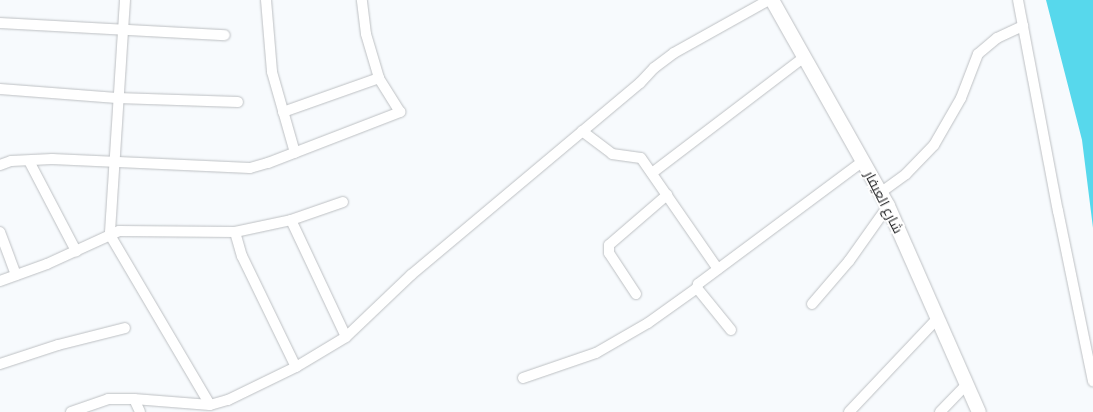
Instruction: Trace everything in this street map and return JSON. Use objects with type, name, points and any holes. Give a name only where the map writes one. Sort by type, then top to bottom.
[{"type":"main road","name":"شارع العيفار","points":[[771,0],[888,206],[979,412]]},
{"type":"street","points":[[125,0],[117,98],[110,236],[210,406]]},
{"type":"street","points":[[266,0],[272,72],[295,153]]},
{"type":"street","points":[[0,165],[11,162],[52,159],[114,160],[250,168],[295,153],[400,112],[379,78],[366,34],[362,0]]},
{"type":"street","points":[[77,411],[108,399],[134,398],[210,406],[228,400],[296,367],[346,337],[411,275],[674,53],[771,0]]},
{"type":"street","points":[[1018,0],[1093,381]]},
{"type":"street","points":[[0,23],[224,35]]},
{"type":"street","points":[[880,193],[906,174],[934,145],[961,98],[978,54],[998,38],[1023,26]]},
{"type":"street","points":[[652,174],[804,58]]},
{"type":"street","points":[[283,112],[379,78]]},
{"type":"street","points":[[0,89],[117,98],[238,102]]},
{"type":"street","points":[[582,132],[612,154],[641,158],[718,269]]},
{"type":"street","points":[[29,161],[76,252]]},
{"type":"street","points":[[523,378],[596,353],[648,323],[697,288],[698,284],[863,161]]},
{"type":"street","points":[[636,294],[609,253],[609,245],[667,195]]},
{"type":"street","points":[[0,281],[76,252],[119,231],[235,232],[291,220],[343,202]]},
{"type":"street","points":[[812,304],[849,261],[888,206]]},
{"type":"street","points":[[291,220],[346,337]]},
{"type":"street","points":[[0,232],[16,275]]},
{"type":"street","points":[[235,232],[242,256],[296,367]]},
{"type":"street","points":[[697,288],[731,330]]},
{"type":"street","points":[[849,412],[938,318]]},
{"type":"street","points":[[0,364],[58,345],[124,328]]},
{"type":"street","points":[[940,412],[966,385]]},
{"type":"street","points":[[134,398],[140,412]]},
{"type":"water","points":[[1046,0],[1093,0],[1093,228],[1082,140]]}]
